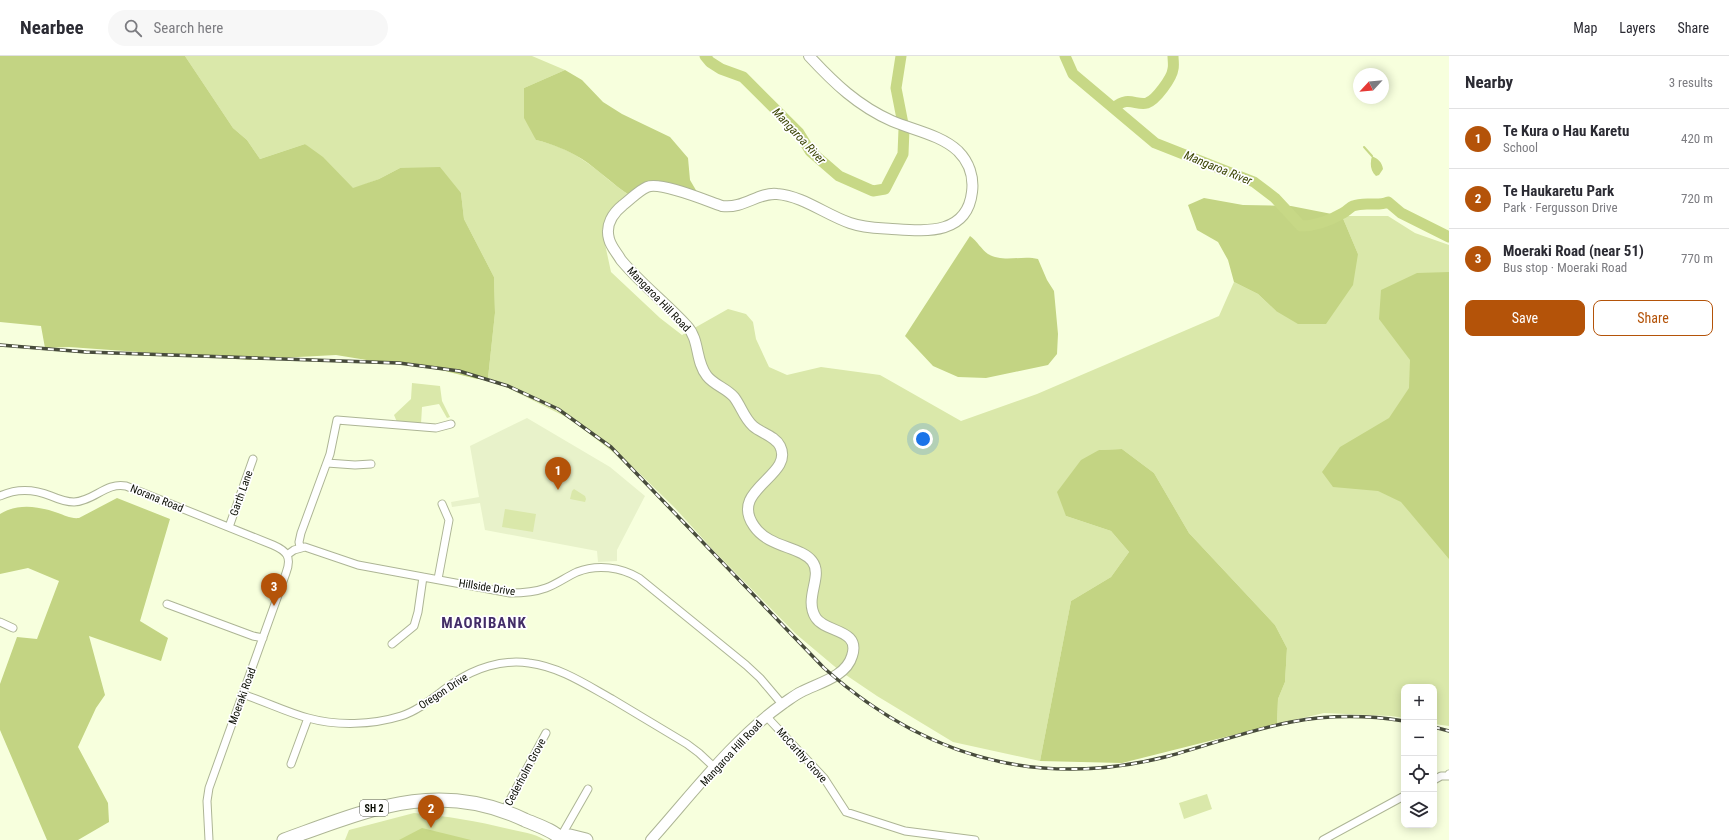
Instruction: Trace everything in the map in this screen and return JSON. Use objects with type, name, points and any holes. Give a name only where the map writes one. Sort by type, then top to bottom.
[{"type":"highway","name":"SH 2","points":[[284,840],[368,810],[414,800],[469,801],[504,811],[567,838]]},
{"type":"highway","points":[[567,838],[586,840]]},
{"type":"street","name":"Mangaroa Hill Road","points":[[651,840],[750,729],[782,704],[802,692],[828,680],[840,671],[849,663],[852,658],[853,651],[852,643],[846,634],[820,622],[813,612],[811,596],[816,573],[813,562],[807,556],[768,540],[750,521],[748,508],[750,499],[775,470],[782,459],[782,450],[778,442],[754,427],[729,392],[708,377],[703,369],[691,331],[641,282],[620,258],[610,243],[608,234],[608,226],[612,217],[618,209],[646,187],[654,185],[722,206],[738,206],[767,194],[776,194],[797,199],[844,221],[861,226],[922,231],[944,228],[958,220],[970,204],[972,190],[971,172],[966,161],[954,148],[874,112],[840,89],[809,56]]},
{"type":"street","points":[[287,555],[300,548],[299,542],[301,533],[327,463],[337,420],[436,428],[451,424]]},
{"type":"street","name":"Garth Lane","points":[[229,527],[253,459]]},
{"type":"street","points":[[327,463],[355,465],[371,464]]},
{"type":"street","name":"Norana Road","points":[[0,496],[14,491],[32,491],[67,501],[79,501],[112,486],[122,485],[280,548],[287,555]]},
{"type":"street","points":[[438,580],[449,520],[442,504]]},
{"type":"street","name":"Hillside Drive","points":[[300,548],[310,548],[358,565],[501,592],[517,593],[546,588],[575,573],[587,570],[612,568],[625,571],[639,578],[746,666],[760,678],[782,704]]},
{"type":"street","name":"Moeraki Road","points":[[209,840],[207,801],[209,788],[289,566],[287,555]]},
{"type":"street","points":[[392,644],[414,626],[418,612],[423,577]]},
{"type":"street","points":[[167,604],[263,638]]},
{"type":"street","points":[[0,622],[14,628]]},
{"type":"street","name":"Oregon Drive","points":[[242,694],[308,718],[348,723],[374,722],[402,716],[420,707],[462,677],[482,668],[512,662],[528,663],[544,666],[567,674],[687,744],[700,753],[715,768]]},
{"type":"street","name":"McCarthy Grove","points":[[766,716],[824,778],[846,812],[900,830],[975,840]]},
{"type":"street","points":[[291,764],[308,718]]},
{"type":"street","name":"Cederholm Grove","points":[[504,811],[546,733]]},
{"type":"street","points":[[1437,778],[1440,776],[1449,775]]},
{"type":"street","points":[[567,838],[588,790]]},
{"type":"street","points":[[1324,840],[1401,798]]},
{"type":"shaded area","points":[[0,56],[185,56],[233,128],[247,140],[260,159],[305,144],[323,157],[353,188],[379,179],[400,168],[440,167],[461,193],[464,219],[494,277],[495,313],[488,378],[477,379],[437,369],[393,361],[391,364],[336,355],[279,358],[254,357],[250,360],[69,347],[45,348],[41,326],[0,322]]},
{"type":"shaded area","points":[[185,56],[532,56],[565,70],[524,88],[536,140],[549,143],[578,156],[631,196],[621,202],[602,230],[611,272],[660,318],[682,335],[728,309],[746,314],[753,322],[756,339],[769,367],[787,375],[821,367],[880,375],[961,421],[1037,394],[1219,316],[1234,282],[1258,294],[1276,311],[1358,254],[1342,216],[1388,216],[1415,233],[1449,245],[1449,726],[1437,724],[1437,684],[1401,684],[1401,718],[1324,713],[1277,724],[1278,699],[1285,682],[1287,648],[1275,625],[1189,533],[1154,473],[1122,449],[1099,450],[1066,516],[1111,531],[1129,552],[1111,577],[1071,601],[1040,761],[953,742],[877,696],[840,671],[796,634],[714,551],[675,508],[636,470],[570,419],[488,378],[495,313],[494,277],[464,219],[461,193],[400,168],[379,179],[353,189],[305,144],[260,159],[247,140],[233,128]]},
{"type":"shaded area","points":[[565,70],[582,80],[603,102],[622,114],[670,137],[688,158],[690,180],[700,197],[653,186],[631,196],[582,159],[548,143],[536,140],[524,118],[524,88]]},
{"type":"shaded area","points":[[1372,156],[1382,164],[1383,169],[1379,175],[1376,176],[1371,166]]},
{"type":"shaded area","points":[[1204,198],[1243,205],[1291,206],[1342,216],[1358,254],[1353,285],[1326,324],[1298,324],[1276,311],[1258,294],[1234,282],[1228,260],[1218,242],[1197,230],[1188,205]]},
{"type":"shaded area","points":[[970,236],[988,254],[994,257],[1038,259],[1047,280],[1054,291],[1058,334],[1057,354],[1048,365],[986,378],[958,377],[933,366],[905,336]]},
{"type":"shaded area","points":[[1449,272],[1449,559],[1401,502],[1378,491],[1333,487],[1322,472],[1340,447],[1389,418],[1409,388],[1410,360],[1379,319],[1381,290],[1417,273]]},
{"type":"shaded area","points":[[412,383],[440,386],[442,401],[450,417],[447,418],[439,404],[422,407],[421,424],[397,422],[394,415],[411,399]]},
{"type":"shaded area","points":[[527,418],[610,467],[645,496],[617,550],[617,561],[598,562],[597,551],[485,530],[480,503],[452,507],[451,502],[479,497],[470,446]]},
{"type":"shaded area","points":[[1122,449],[1154,473],[1189,533],[1275,625],[1287,648],[1285,682],[1278,699],[1277,724],[1122,763],[1040,761],[1071,601],[1111,577],[1129,552],[1111,531],[1066,516],[1057,492],[1081,460],[1099,450]]},
{"type":"shaded area","points":[[574,489],[585,496],[585,502],[570,499]]},
{"type":"shaded area","points":[[117,498],[170,519],[140,621],[168,638],[161,661],[89,636],[105,695],[96,708],[78,747],[108,803],[109,822],[78,840],[47,840],[0,730],[0,684],[17,637],[37,639],[59,581],[28,568],[0,574],[0,514],[14,508],[36,507],[70,517],[79,518]]},
{"type":"shaded area","points":[[505,509],[536,514],[533,532],[502,527]]},
{"type":"shaded area","points":[[1207,794],[1212,809],[1184,819],[1179,803]]},
{"type":"shaded area","points":[[414,813],[450,817],[485,824],[532,834],[545,840],[345,840],[349,830]]},
{"type":"shaded area","points":[[422,828],[471,840],[399,840]]},
{"type":"waterway","name":"Mangaroa River","points":[[705,56],[710,62],[721,69],[743,77],[799,133],[810,151],[839,176],[873,191],[885,189],[903,154],[904,129],[896,88],[901,56]]},
{"type":"waterway","name":"Mangaroa River","points":[[1065,56],[1073,74],[1155,143],[1254,182],[1275,198],[1301,226],[1317,224],[1328,220],[1357,205],[1380,204],[1388,202],[1401,213],[1449,237]]},
{"type":"waterway","points":[[1114,108],[1119,104],[1128,101],[1143,104],[1155,98],[1170,78],[1173,66],[1173,56]]},
{"type":"waterway","points":[[1364,147],[1372,156]]},
{"type":"railway","points":[[0,345],[86,352],[399,363],[459,371],[508,386],[558,409],[611,447],[824,668],[862,699],[902,724],[943,744],[985,758],[1029,767],[1074,769],[1121,766],[1169,756],[1260,729],[1291,722],[1333,717],[1376,718],[1401,721]]},
{"type":"railway","points":[[1437,728],[1449,731]]},
{"type":"place","name":"Te Kura o Hau Karetu","points":[[558,490]]},
{"type":"place","name":"Moeraki Road (near 51)","points":[[274,606]]},
{"type":"place","name":"Te Haukaretu Park","points":[[431,828]]},
{"type":"district","name":"MAORIBANK","points":[[484,623]]}]
